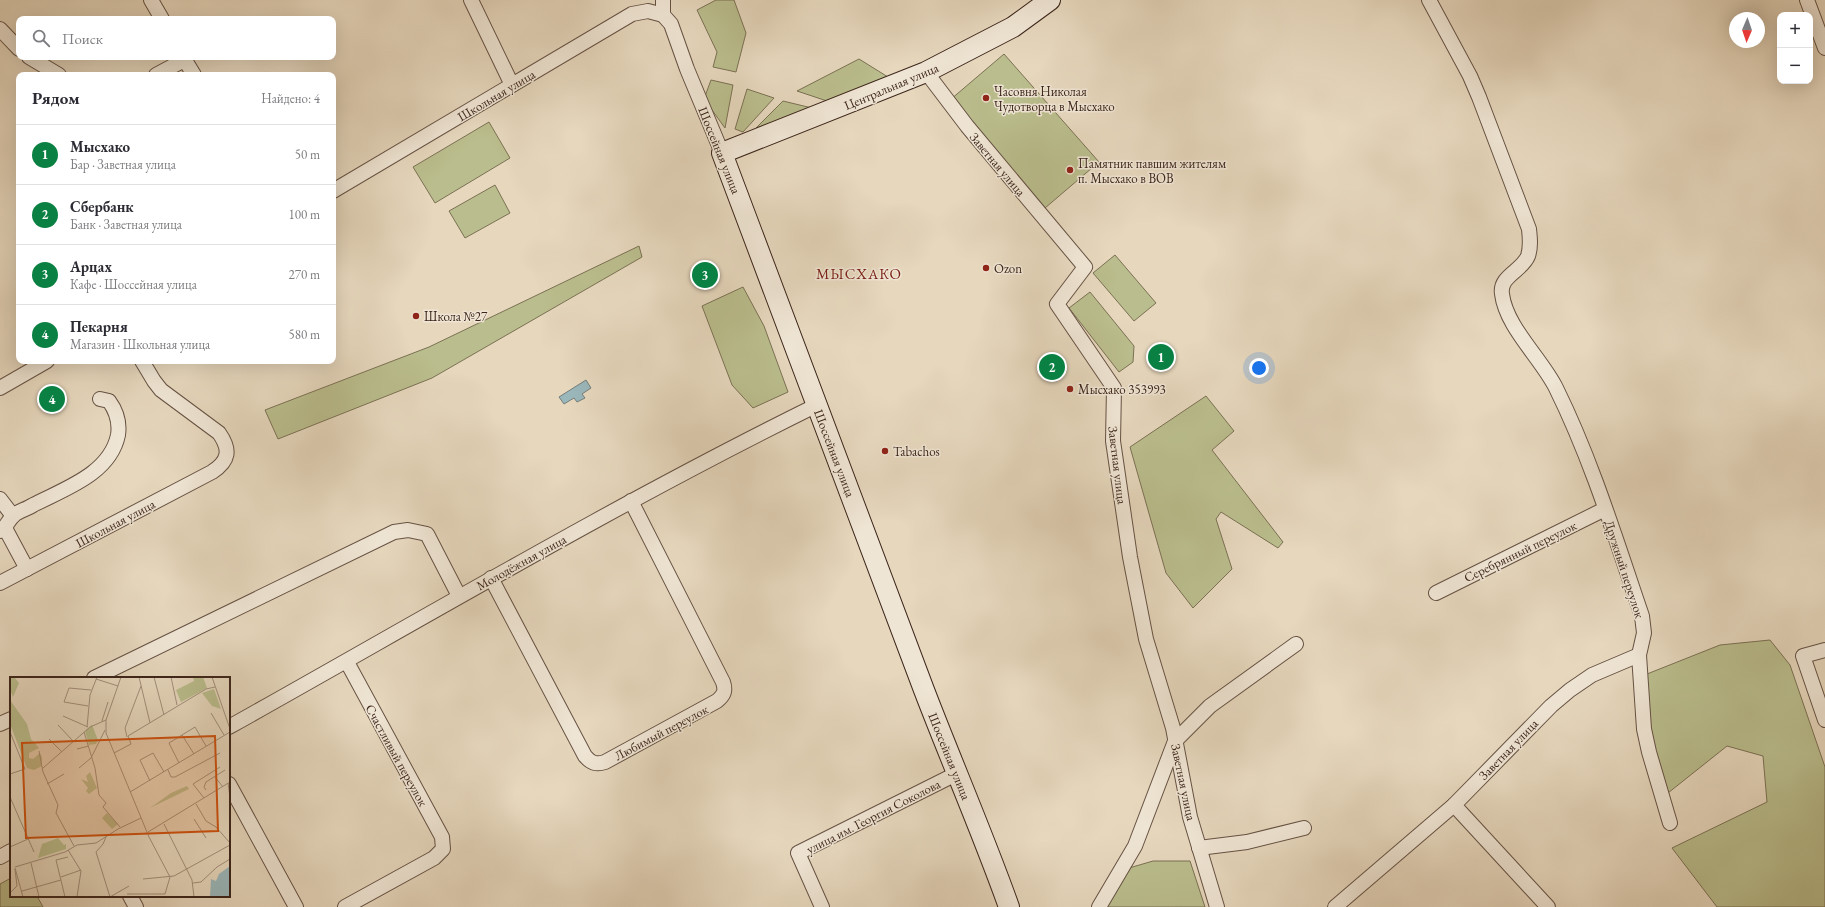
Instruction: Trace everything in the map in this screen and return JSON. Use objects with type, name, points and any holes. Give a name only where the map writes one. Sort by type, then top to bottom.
[{"type":"street","points":[[152,0],[160,16]]},
{"type":"street","points":[[471,0],[512,86]]},
{"type":"street","points":[[663,0],[663,15]]},
{"type":"street","name":"Центральная улица","points":[[722,153],[926,72],[1013,27],[1050,0]]},
{"type":"street","name":"Дружный переулок","points":[[1429,0],[1470,76],[1529,229],[1531,242],[1527,257],[1520,267],[1508,277],[1503,284],[1501,292],[1503,301],[1518,332],[1548,373],[1581,444],[1642,616],[1644,633],[1638,655],[1644,729],[1648,752],[1670,823]]},
{"type":"street","points":[[1806,0],[1825,48]]},
{"type":"street","name":"Школьная улица","points":[[336,189],[632,14],[648,11],[663,15]]},
{"type":"street","name":"Шоссейная улица","points":[[663,15],[671,24],[687,69],[722,153],[956,774],[989,850],[1009,907]]},
{"type":"street","points":[[0,29],[16,46]]},
{"type":"street","points":[[34,60],[54,72]]},
{"type":"street","points":[[161,72],[180,60]]},
{"type":"street","points":[[184,60],[192,72]]},
{"type":"street","name":"Заветная улица","points":[[926,72],[967,126],[1085,268],[1057,304],[1114,388],[1113,441],[1130,557],[1146,639],[1175,741],[1190,817],[1217,907]]},
{"type":"street","points":[[0,388],[42,364]]},
{"type":"street","name":"Школьная улица","points":[[0,583],[221,466],[226,458],[227,450],[225,442],[219,433],[161,390],[144,364]]},
{"type":"street","points":[[27,569],[3,530],[13,516],[83,480],[96,470],[108,457],[116,442],[120,426],[115,409],[109,401],[100,399]]},
{"type":"street","name":"Молодёжная улица","points":[[230,726],[347,662],[491,578],[722,452],[817,405]]},
{"type":"street","points":[[0,500],[13,516]]},
{"type":"street","name":"Любимый переулок","points":[[491,578],[585,756],[590,762],[597,764],[605,762],[718,701],[723,696],[725,689],[723,682],[632,501]]},
{"type":"street","name":"Серебрянный переулок","points":[[1436,593],[1605,509]]},
{"type":"street","points":[[96,677],[394,532],[408,530],[427,534],[459,596]]},
{"type":"street","points":[[1099,907],[1135,846],[1175,741],[1210,706],[1296,644]]},
{"type":"street","points":[[1825,650],[1803,656],[1825,720]]},
{"type":"street","name":"Заветная улица","points":[[1341,905],[1454,805],[1551,706],[1570,690],[1592,675],[1638,655]]},
{"type":"street","name":"Счастливый переулок","points":[[345,907],[434,858],[443,849],[442,837],[347,662]]},
{"type":"street","points":[[0,724],[10,719]]},
{"type":"street","name":"улица им. Георгия Соколова","points":[[822,907],[798,853],[956,774]]},
{"type":"street","points":[[230,786],[296,907]]},
{"type":"street","points":[[1454,805],[1548,907]]},
{"type":"street","points":[[1199,848],[1247,842],[1304,828]]},
{"type":"street","points":[[0,857],[10,852]]},
{"type":"street","points":[[131,897],[136,907]]},
{"type":"green space","points":[[716,0],[734,0],[746,33],[736,72],[713,67],[717,52],[697,10]]},
{"type":"green space","points":[[1004,54],[1099,162],[1045,208],[950,100]]},
{"type":"green space","points":[[859,59],[888,77],[827,101],[797,91]]},
{"type":"green space","points":[[711,80],[733,85],[725,128],[704,99]]},
{"type":"green space","points":[[747,89],[774,98],[743,132],[735,129]]},
{"type":"green space","points":[[783,101],[812,108],[756,128]]},
{"type":"green space","points":[[489,122],[510,158],[435,203],[413,167]]},
{"type":"green space","points":[[495,185],[510,213],[465,238],[449,211]]},
{"type":"green space","points":[[639,246],[642,257],[432,378],[278,439],[265,410],[429,347]]},
{"type":"green space","points":[[1115,255],[1156,303],[1134,321],[1093,273]]},
{"type":"green space","points":[[743,287],[764,326],[788,392],[753,408],[732,385],[702,306]]},
{"type":"green space","points":[[1090,292],[1134,346],[1133,362],[1119,372],[1069,308]]},
{"type":"green space","points":[[1206,396],[1234,431],[1212,450],[1283,542],[1278,548],[1221,512],[1216,519],[1232,569],[1193,608],[1166,573],[1130,447]]},
{"type":"green space","points":[[1770,640],[1790,665],[1825,767],[1825,907],[1717,907],[1672,848],[1767,802],[1763,756],[1727,746],[1663,797],[1647,759],[1642,676],[1720,645]]},
{"type":"green space","points":[[1153,861],[1190,861],[1205,907],[1107,907],[1129,868]]},
{"type":"green space","points":[[10,879],[10,897],[38,897],[43,907],[0,907],[0,884]]},
{"type":"water","points":[[586,380],[591,388],[582,394],[585,398],[577,402],[574,398],[564,404],[559,397]]},
{"type":"place","name":"Часовня Николая Чудотворца в Мысхако","points":[[986,98]]},
{"type":"place","name":"Памятник павшим жителям п. Мысхако в ВОВ","points":[[1070,170]]},
{"type":"place","name":"Ozon","points":[[986,268]]},
{"type":"place","name":"Арцах","points":[[705,275]]},
{"type":"place","name":"Школа №27","points":[[416,316]]},
{"type":"place","name":"Мысхако","points":[[1161,357]]},
{"type":"place","name":"Сбербанк","points":[[1052,367]]},
{"type":"place","name":"Мысхако 353993","points":[[1070,389]]},
{"type":"place","name":"Пекарня","points":[[52,399]]},
{"type":"place","name":"Tabachos","points":[[885,451]]},
{"type":"district","name":"МЫСХАКО","points":[[859,274]]}]
